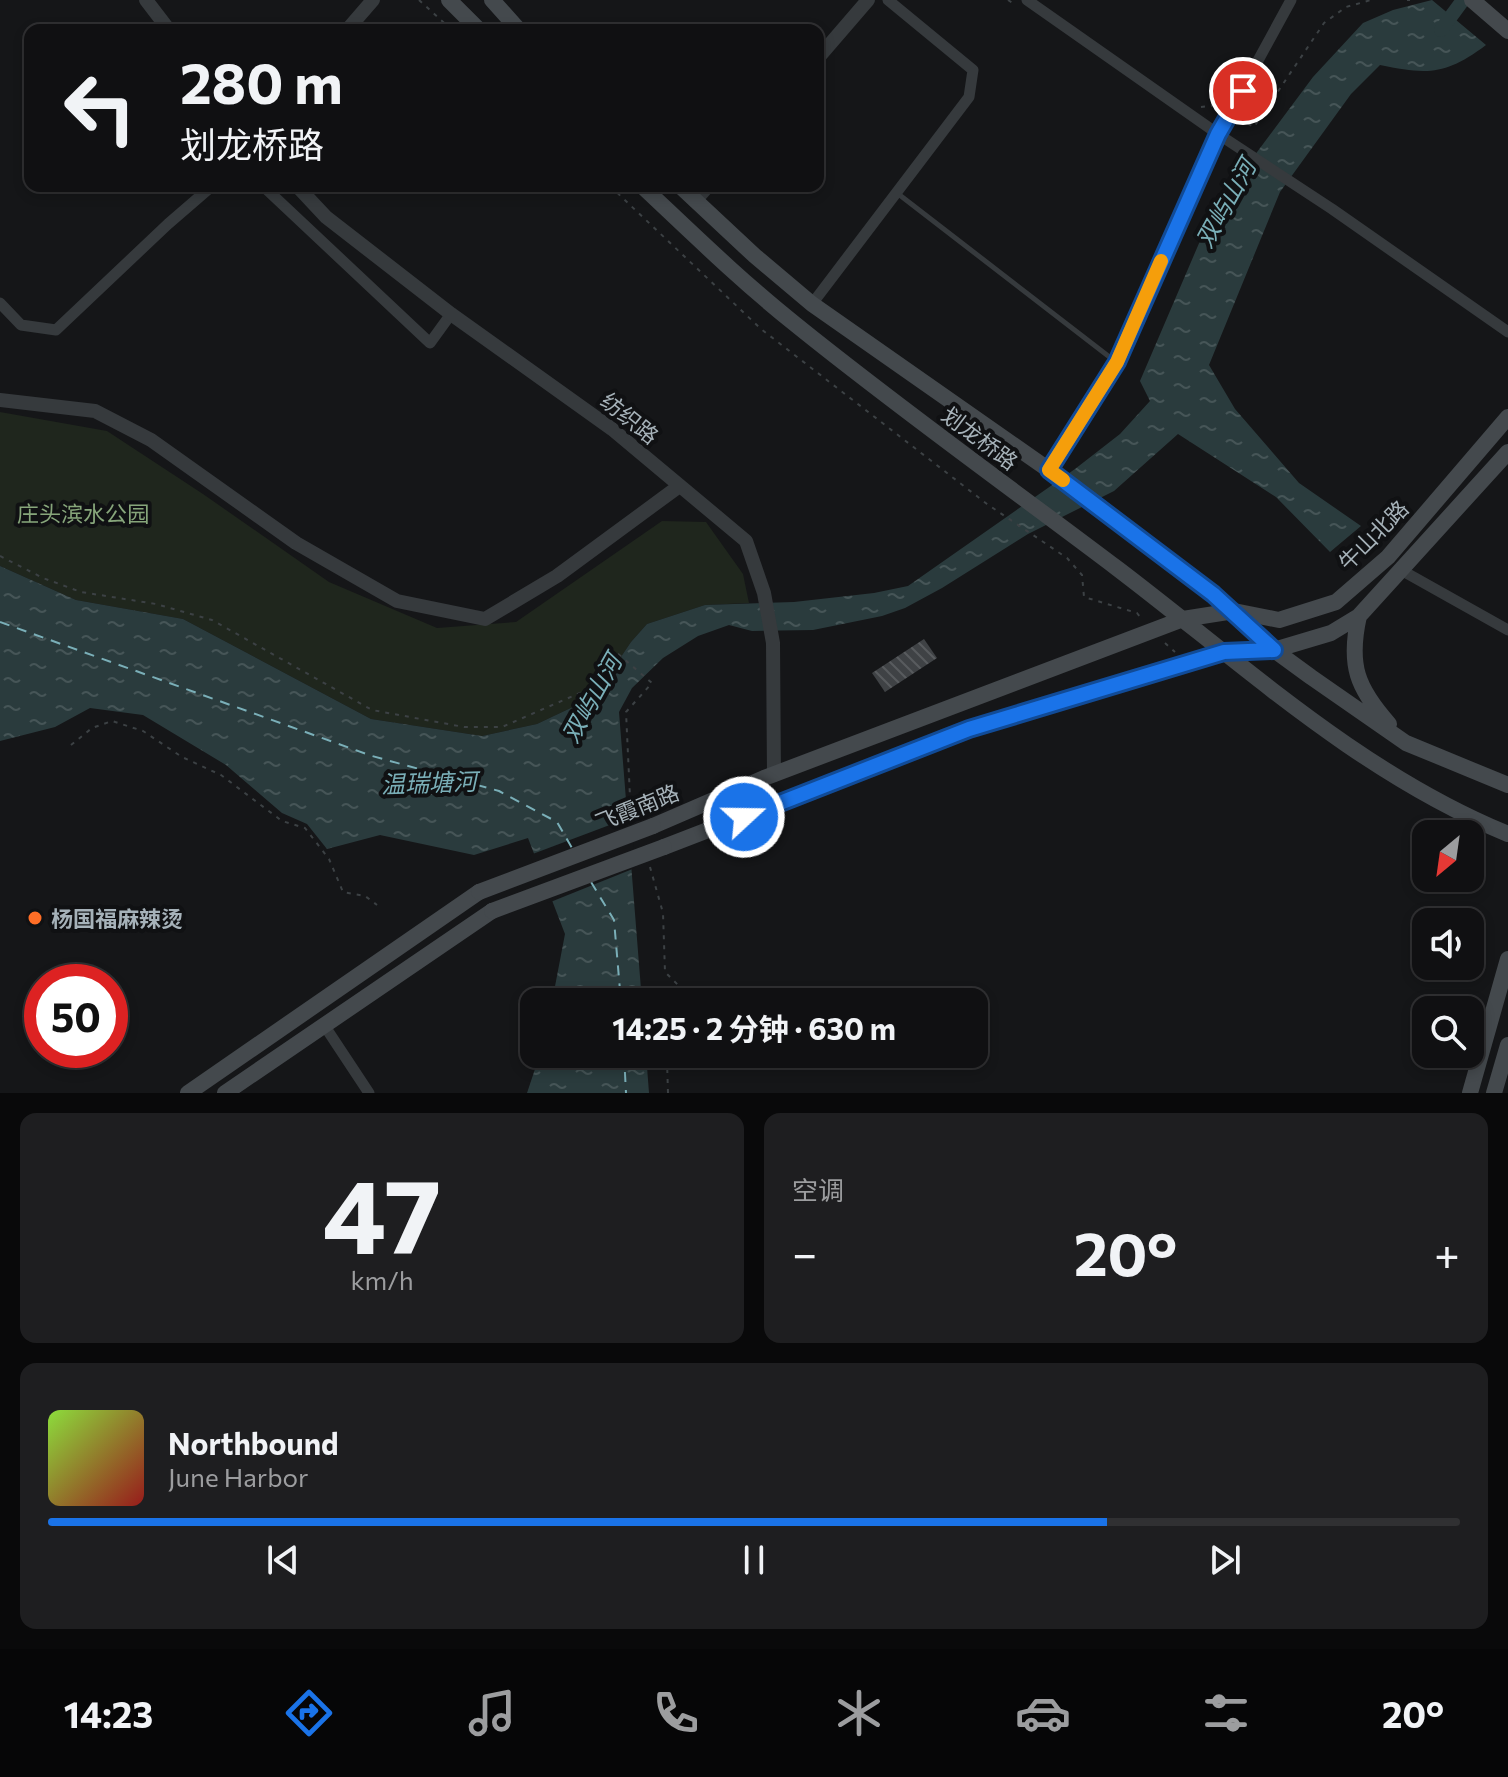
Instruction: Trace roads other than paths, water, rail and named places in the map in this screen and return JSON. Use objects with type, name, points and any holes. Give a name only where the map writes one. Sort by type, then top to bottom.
[{"type":"main road","points":[[449,0],[473,24]]},
{"type":"main road","points":[[492,0],[514,24]]},
{"type":"main road","points":[[1472,0],[1502,26]]},
{"type":"main road","name":"划龙桥路","points":[[648,192],[795,325],[1183,619],[1290,705],[1400,779],[1508,834]]},
{"type":"main road","name":"划龙桥路","points":[[686,192],[812,304],[1049,470],[1234,611],[1274,650],[1406,743],[1508,785]]},
{"type":"main road","name":"牛山北路","points":[[1234,611],[1279,620],[1336,602],[1388,557],[1508,417]]},
{"type":"main road","name":"牛山北路","points":[[1274,650],[1331,633],[1359,616],[1508,452]]},
{"type":"main road","name":"飞霞南路","points":[[188,1093],[479,892],[774,775],[1183,619],[1234,611]]},
{"type":"main road","points":[[1359,616],[1352,643],[1357,675],[1368,701],[1406,743]]},
{"type":"main road","name":"飞霞南路","points":[[225,1093],[492,911],[969,729],[1224,652],[1274,650]]},
{"type":"main road","points":[[1484,1043],[1508,959]]},
{"type":"main road","points":[[1494,1093],[1504,1075],[1508,1045]]},
{"type":"main road","points":[[1470,1093],[1477,1068]]},
{"type":"street","points":[[146,0],[164,24]]},
{"type":"street","points":[[352,24],[373,0]]},
{"type":"street","points":[[824,51],[868,0]]},
{"type":"street","points":[[812,304],[969,97],[973,70],[888,0]]},
{"type":"street","points":[[1027,0],[1508,332]]},
{"type":"street","points":[[1049,470],[1117,362],[1218,134],[1291,0]]},
{"type":"street","points":[[0,303],[21,325],[56,330],[205,192]]},
{"type":"street","points":[[269,192],[430,343],[451,314]]},
{"type":"street","name":"纺织路","points":[[303,192],[326,217],[451,314],[612,429],[746,541],[764,593],[773,643],[774,775]]},
{"type":"street","points":[[695,201],[703,192]]},
{"type":"street","points":[[0,400],[95,411],[151,440],[296,543],[397,601],[485,619],[557,576],[678,487]]},
{"type":"street","points":[[1401,570],[1508,630]]},
{"type":"street","points":[[324,1025],[369,1093]]},
{"type":"street","points":[[1477,1068],[1504,1075]]},
{"type":"lane","points":[[897,193],[1117,362]]},
{"type":"water","name":"温瑞塘河","points":[[1432,0],[1486,45],[1459,62],[1436,70],[1380,65],[1351,94],[1280,192],[1209,365],[1235,409],[1299,483],[1361,526],[1330,552],[1276,497],[1178,434],[1114,491],[1028,534],[905,608],[882,616],[813,630],[752,631],[729,625],[698,636],[663,658],[632,688],[619,712],[641,988],[555,988],[565,934],[528,838],[474,855],[380,835],[327,849],[307,824],[282,813],[226,765],[143,715],[90,708],[55,727],[0,741],[0,566],[76,600],[183,619],[371,719],[482,736],[537,724],[594,697],[647,624],[705,605],[794,602],[908,586],[1075,469],[1120,434],[1150,401],[1140,381],[1203,234],[1237,179],[1313,77],[1363,23],[1393,10]]},
{"type":"water","points":[[535,1068],[647,1068],[649,1093],[527,1093]]},
{"type":"waterway","name":"双屿山河","points":[[1441,30],[1463,0]]},
{"type":"place","name":"杨国福麻辣烫","points":[[35,918]]},
{"type":"park label","name":"庄头滨水公园","points":[[83,513]]}]
